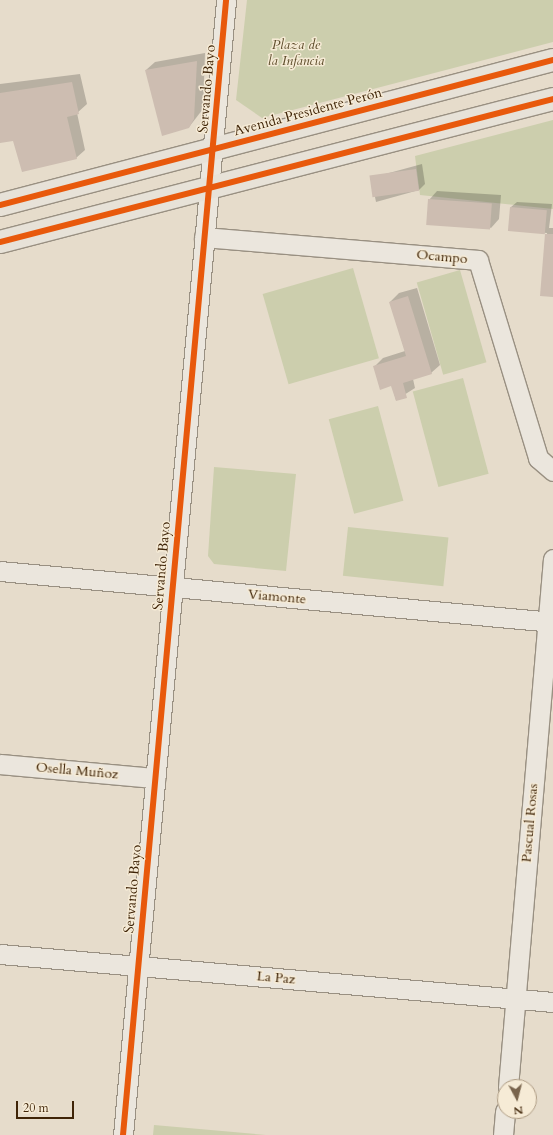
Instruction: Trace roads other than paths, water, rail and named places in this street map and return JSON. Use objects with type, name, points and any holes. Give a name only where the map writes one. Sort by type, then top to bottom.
[{"type":"main road","name":"Avenida Presidente Perón","points":[[0,205],[553,60]]},
{"type":"main road","points":[[0,242],[553,98]]},
{"type":"street","name":"Servando Bayo","points":[[123,1135],[154,778],[173,587],[207,189],[213,150],[226,0]]},
{"type":"street","name":"Ocampo","points":[[204,237],[478,260],[538,458],[553,471]]},
{"type":"street","name":"Pascual Rosas","points":[[509,1079],[550,622],[553,559]]},
{"type":"street","name":"Viamonte","points":[[0,571],[550,622]]},
{"type":"street","name":"Osella Muñoz","points":[[0,764],[154,778]]},
{"type":"street","name":"La Paz","points":[[0,954],[553,1002]]},
{"type":"street","points":[[503,1135],[504,1119]]},
{"type":"park label","name":"Plaza de la Infancia","points":[[296,54]]}]
